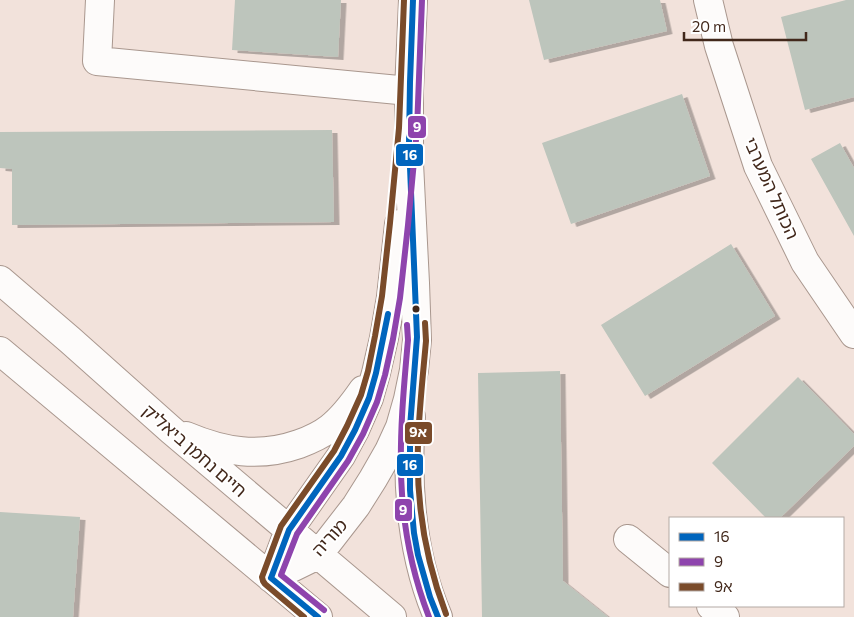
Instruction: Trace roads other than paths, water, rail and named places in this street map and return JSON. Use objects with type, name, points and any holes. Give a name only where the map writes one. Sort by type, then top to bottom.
[{"type":"street","points":[[100,0],[97,61],[409,91]]},
{"type":"street","name":"מוריה","points":[[271,578],[318,556],[356,506],[373,479],[389,451],[400,426],[408,400],[417,340],[408,129],[413,0]]},
{"type":"street","name":"הכותל המערבי","points":[[708,0],[719,46],[758,166],[805,262],[854,334]]},
{"type":"street","name":"מוריה","points":[[271,578],[289,530],[341,456],[355,430],[376,373],[391,297],[408,129]]},
{"type":"street","name":"חיים נחמן ביאליק","points":[[0,280],[171,430],[392,617]]},
{"type":"street","points":[[0,351],[318,617]]},
{"type":"street","points":[[414,370],[409,446],[413,528],[421,565],[438,617]]},
{"type":"street","points":[[171,430],[228,450],[268,452],[287,448],[310,440],[330,428],[353,405],[376,373]]},
{"type":"street","points":[[628,539],[669,572]]},
{"type":"street","points":[[712,607],[725,617]]}]
